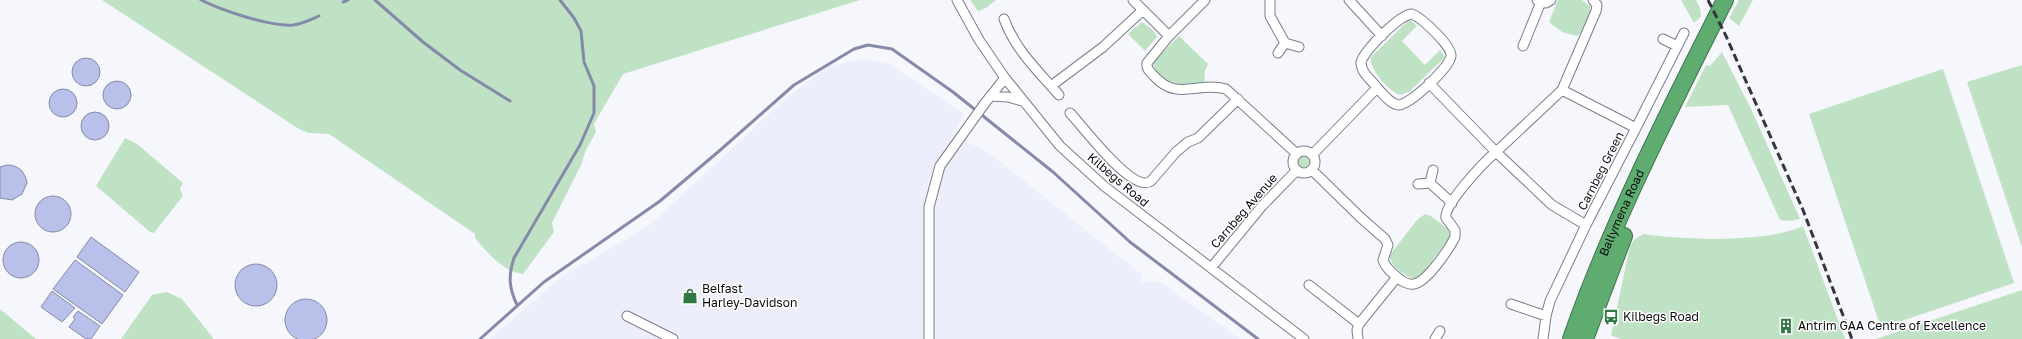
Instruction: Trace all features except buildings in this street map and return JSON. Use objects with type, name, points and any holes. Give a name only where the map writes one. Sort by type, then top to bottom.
[{"type":"highway","name":"Ballymena Road","points":[[1571,339],[1586,296],[1680,89],[1725,0]]},
{"type":"highway","name":"Ballymena Road","points":[[1585,339],[1680,89]]},
{"type":"street","name":"Kilbegs Road","points":[[957,0],[979,40],[1005,78],[1022,101],[1060,146],[1104,186],[1304,339]]},
{"type":"street","points":[[1133,0],[1170,36]]},
{"type":"street","points":[[1206,0],[1170,36],[1146,63],[1147,68],[1158,81],[1167,87],[1180,90],[1222,88],[1230,92],[1296,154]]},
{"type":"street","points":[[1270,0],[1270,16],[1285,43],[1299,47]]},
{"type":"street","points":[[1349,0],[1382,36]]},
{"type":"street","points":[[1523,46],[1539,1],[1546,2],[1551,0]]},
{"type":"street","points":[[1312,170],[1385,239],[1388,245],[1383,258],[1384,262],[1397,277],[1406,283],[1417,283],[1424,279],[1438,262],[1456,235],[1445,214],[1473,174],[1562,90],[1596,11],[1597,5],[1593,0]]},
{"type":"street","points":[[1051,86],[1108,42],[1143,10]]},
{"type":"street","points":[[1410,14],[1419,18],[1450,51],[1451,58],[1448,64],[1429,83],[1403,105],[1392,101],[1377,88],[1364,73],[1361,62],[1367,53],[1403,16],[1410,14]]},
{"type":"street","points":[[1004,19],[1011,37],[1020,50],[1059,95]]},
{"type":"street","name":"Carnbeg Green","points":[[1543,339],[1546,316],[1561,276],[1684,34]]},
{"type":"street","points":[[1663,39],[1677,46]]},
{"type":"street","points":[[1278,52],[1285,43]]},
{"type":"street","points":[[929,339],[929,207],[940,166],[987,99],[1005,78]]},
{"type":"street","name":"Carnbeg Green","points":[[1429,83],[1496,152],[1552,205],[1586,225]]},
{"type":"street","points":[[1313,154],[1377,88]]},
{"type":"street","points":[[1562,90],[1636,128]]},
{"type":"street","points":[[987,99],[1008,97],[1022,101]]},
{"type":"street","points":[[1070,113],[1096,145],[1116,164],[1133,178],[1141,183],[1146,183],[1151,181],[1176,152],[1188,142],[1198,138],[1238,99]]},
{"type":"street","points":[[1296,154],[1303,151],[1313,154]]},
{"type":"street","points":[[1296,154],[1293,164],[1297,170],[1306,173],[1312,170],[1315,164],[1313,154]]},
{"type":"street","name":"Carnbeg Avenue","points":[[1210,268],[1262,206],[1297,170]]},
{"type":"street","points":[[1430,183],[1433,170]]},
{"type":"street","points":[[1418,184],[1430,183],[1452,203]]},
{"type":"street","points":[[1358,339],[1357,330],[1359,324],[1397,277]]},
{"type":"street","points":[[1310,285],[1359,324]]},
{"type":"street","points":[[1511,304],[1546,316]]},
{"type":"street","points":[[627,316],[673,339]]},
{"type":"shaded area","points":[[860,59],[889,64],[964,114],[952,134],[989,153],[1142,275],[1141,282],[1160,282],[1240,339],[490,339],[560,278],[650,225],[783,101],[827,67]]},
{"type":"green space","points":[[102,0],[860,0],[623,74],[594,124],[596,132],[552,223],[554,232],[523,274],[509,270],[502,265],[490,255],[475,238],[475,234],[329,134],[309,133],[299,129]]},
{"type":"green space","points":[[970,0],[996,0],[986,8],[978,11]]},
{"type":"green space","points":[[1558,0],[1582,0],[1590,6],[1590,14],[1587,23],[1583,31],[1577,36],[1562,32],[1549,22]]},
{"type":"green space","points":[[1681,0],[1696,0],[1700,8],[1701,17],[1694,23]]},
{"type":"green space","points":[[1739,0],[1753,0],[1739,26],[1729,18]]},
{"type":"green space","points":[[1410,19],[1417,26],[1402,41],[1425,65],[1440,50],[1445,57],[1409,92],[1400,95],[1385,85],[1380,79],[1373,67],[1371,57]]},
{"type":"green space","points":[[1142,22],[1153,30],[1157,37],[1145,51],[1128,34]]},
{"type":"green space","points":[[1179,36],[1208,64],[1205,71],[1204,85],[1177,84],[1166,79],[1155,70],[1153,62]]},
{"type":"green space","points":[[1722,52],[1753,113],[1800,219],[1789,221],[1780,220],[1728,105],[1685,107],[1706,65],[1710,66]]},
{"type":"green space","points":[[2022,65],[2022,247],[1967,82]]},
{"type":"green space","points":[[1943,69],[2014,283],[1881,328],[1809,114]]},
{"type":"green space","points":[[125,138],[137,144],[183,183],[180,189],[183,196],[154,233],[150,232],[96,186]]},
{"type":"green space","points":[[1304,156],[1308,158],[1310,162],[1308,166],[1304,168],[1300,166],[1298,162],[1300,158]]},
{"type":"green space","points":[[1425,214],[1431,216],[1449,230],[1450,237],[1421,276],[1417,279],[1409,277],[1396,268],[1389,256],[1417,220]]},
{"type":"green space","points":[[1803,226],[1845,339],[1620,339],[1611,335],[1630,246],[1634,240],[1643,234],[1702,239],[1747,238],[1787,231]]},
{"type":"green space","points":[[2022,290],[2022,339],[1876,339]]},
{"type":"green space","points":[[167,292],[182,299],[214,339],[121,339],[152,295]]},
{"type":"green space","points":[[0,309],[36,339],[0,339]]},
{"type":"water","points":[[86,58],[92,59],[96,62],[99,66],[99,78],[96,82],[92,85],[86,86],[80,85],[76,82],[73,78],[72,72],[73,66],[76,62],[80,59]]},
{"type":"water","points":[[117,81],[123,82],[127,85],[130,89],[130,101],[127,105],[123,108],[117,109],[111,108],[107,105],[104,101],[103,95],[104,89],[107,85],[111,82]]},
{"type":"water","points":[[63,89],[69,90],[73,93],[76,97],[76,109],[73,113],[69,116],[63,117],[57,116],[53,113],[50,109],[49,103],[50,97],[53,93],[57,90]]},
{"type":"water","points":[[95,112],[101,113],[105,116],[108,120],[108,132],[105,136],[101,139],[95,140],[89,139],[85,136],[82,132],[81,126],[82,120],[85,116],[89,113]]},
{"type":"water","points":[[7,165],[14,166],[23,172],[27,183],[22,194],[12,200],[0,198],[0,167]]},
{"type":"water","points":[[53,196],[63,199],[68,204],[71,214],[68,224],[63,229],[53,232],[43,229],[38,224],[35,214],[38,204],[43,199]]},
{"type":"water","points":[[91,237],[139,272],[125,292],[77,257]]},
{"type":"water","points":[[21,242],[31,245],[36,250],[39,260],[36,270],[31,275],[21,278],[11,275],[6,270],[3,260],[6,250],[11,245]]},
{"type":"water","points":[[75,260],[123,295],[102,324],[53,289]]},
{"type":"water","points":[[252,264],[260,264],[268,267],[274,273],[277,285],[274,297],[268,303],[260,306],[252,306],[244,303],[238,297],[235,289],[235,281],[238,273],[244,267]]},
{"type":"water","points":[[52,291],[75,308],[62,322],[41,307]]},
{"type":"water","points":[[302,299],[310,299],[321,305],[327,316],[327,324],[321,335],[310,341],[302,341],[291,335],[285,324],[285,316],[291,305]]},
{"type":"water","points":[[78,311],[100,326],[91,339],[86,339],[69,327],[75,319],[73,317]]},
{"type":"waterway","points":[[201,0],[259,21],[283,25],[300,24],[319,16]]},
{"type":"waterway","points":[[343,2],[348,0]]},
{"type":"waterway","points":[[375,0],[423,42],[460,70],[510,101]]},
{"type":"waterway","points":[[517,305],[512,293],[510,282],[514,258],[580,145],[594,113],[594,86],[584,62],[581,31],[574,18],[560,0]]},
{"type":"waterway","points":[[480,339],[544,282],[660,201],[794,85],[854,49],[868,45],[892,49],[953,92],[1053,172],[1130,242],[1258,339]]},
{"type":"railway","points":[[1708,0],[1726,36],[1803,210],[1852,339]]},
{"type":"place","name":"Belfast Harley-Davidson","points":[[690,296]]},
{"type":"place","name":"Kilbegs Road","points":[[1611,317]]},
{"type":"place","name":"Antrim GAA Centre of Excellence","points":[[1786,326]]}]
